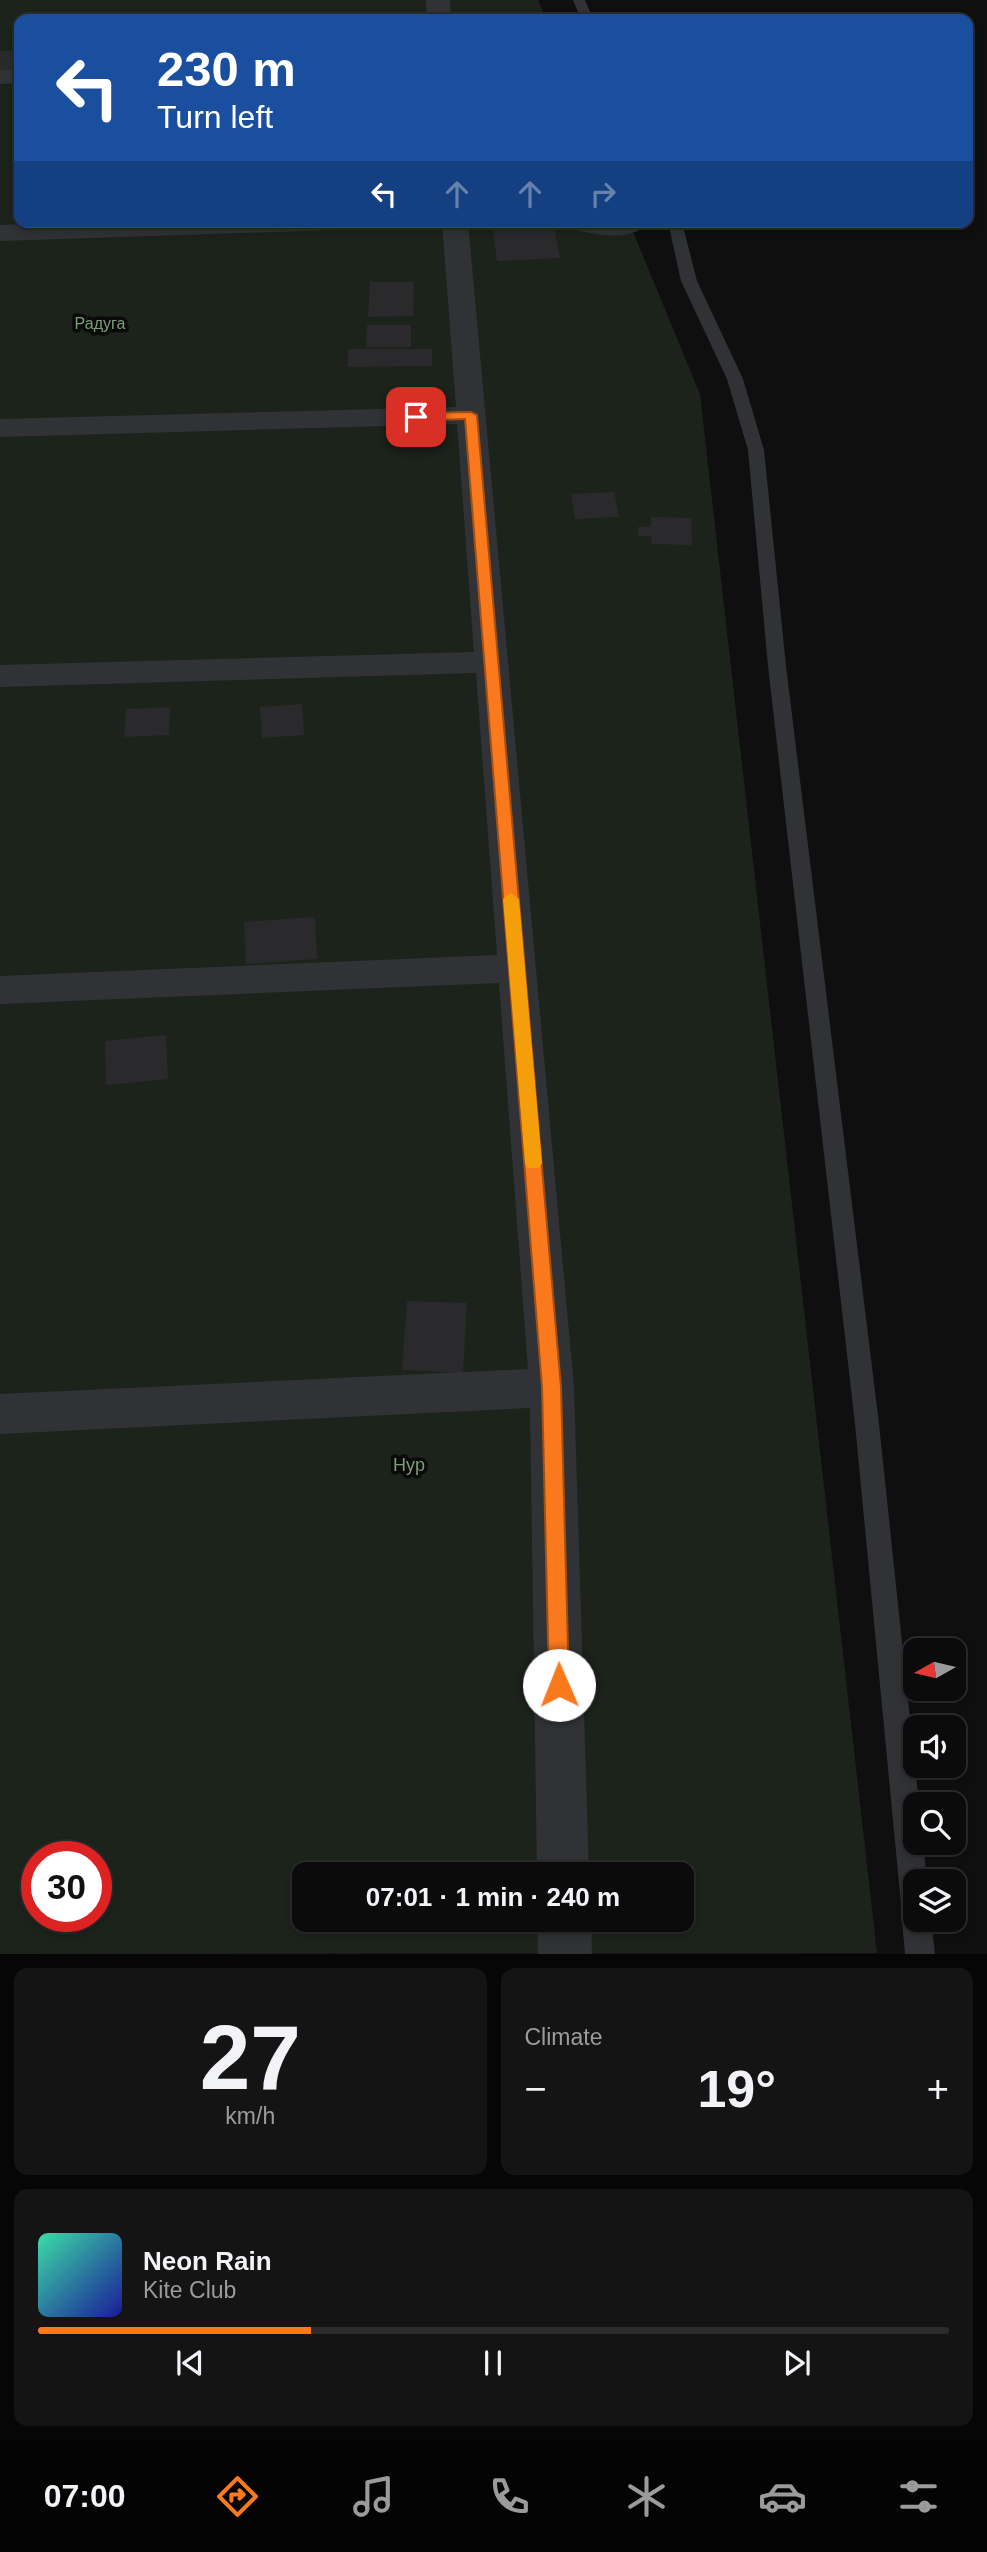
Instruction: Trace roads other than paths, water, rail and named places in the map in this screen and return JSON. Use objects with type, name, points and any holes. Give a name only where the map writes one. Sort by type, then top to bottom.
[{"type":"street","points":[[0,233],[153,228]]},
{"type":"street","points":[[455,228],[552,1387],[563,1862]]},
{"type":"street","points":[[599,228],[623,228]]},
{"type":"street","points":[[0,428],[471,415]]},
{"type":"street","points":[[0,676],[491,662]]},
{"type":"street","points":[[0,990],[517,968]]},
{"type":"street","points":[[0,1414],[552,1387]]},
{"type":"street","points":[[564,1932],[565,1954]]},
{"type":"lane","points":[[676,228],[689,281],[735,379],[756,450],[771,611],[867,1424],[912,1869]]},
{"type":"lane","points":[[918,1932],[920,1954]]},
{"type":"park label","name":"Радуга","points":[[100,323]]},
{"type":"park label","name":"Нур","points":[[409,1465]]}]
